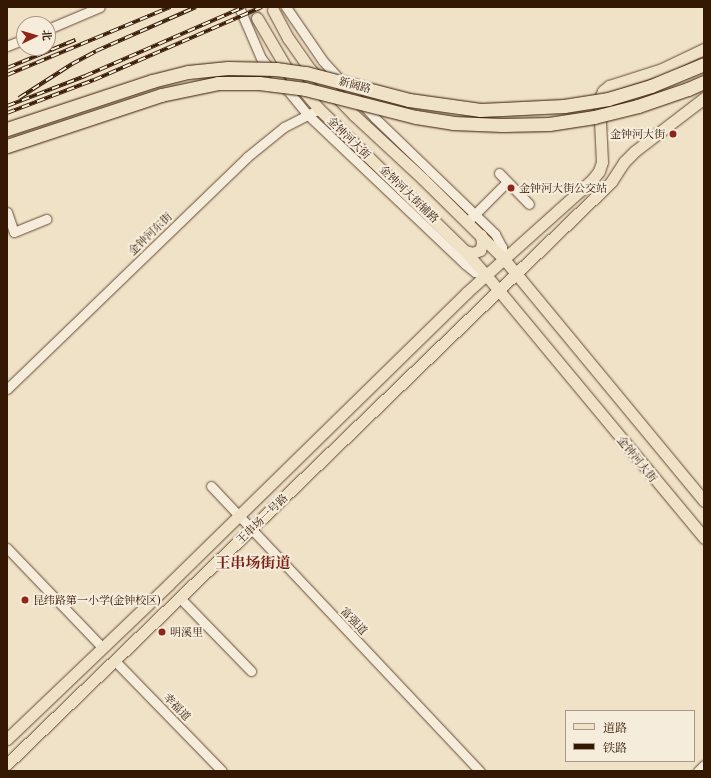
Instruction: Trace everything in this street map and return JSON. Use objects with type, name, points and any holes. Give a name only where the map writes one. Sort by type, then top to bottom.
[{"type":"highway","name":"新阔路","points":[[7,129],[152,81],[188,72],[228,68],[276,68],[306,73],[409,100],[480,110],[564,106],[608,99],[651,86],[704,64]]},
{"type":"highway","name":"新阔路","points":[[7,146],[161,95],[218,83],[259,83],[305,89],[416,117],[453,123],[502,125],[549,124],[594,117],[638,106],[704,82]]},
{"type":"main road","name":"金钟河大街","points":[[273,10],[288,38],[310,69],[354,115],[471,218],[481,235],[516,273],[704,501]]},
{"type":"main road","name":"金钟河大街","points":[[257,18],[291,76],[318,109],[464,251],[486,275],[652,478],[704,538]]},
{"type":"main road","name":"王串场一号路","points":[[7,739],[486,275],[592,180],[599,171],[603,153],[600,100],[603,91],[609,86],[662,69],[704,49]]},
{"type":"main road","name":"王串场一号路","points":[[7,764],[611,182],[624,162],[635,151],[704,98]]},
{"type":"main road","points":[[464,251],[473,253],[480,250],[482,244],[481,235]]},
{"type":"street","name":"金钟河大街辅路","points":[[239,7],[261,58],[308,115],[465,264],[475,272],[486,275]]},
{"type":"street","points":[[286,7],[323,61],[375,118],[471,218],[495,234],[502,247],[504,259]]},
{"type":"street","points":[[56,26],[96,8]]},
{"type":"street","name":"金钟河东街","points":[[7,389],[247,157],[284,127],[318,109]]},
{"type":"street","points":[[499,173],[529,204]]},
{"type":"street","points":[[471,218],[507,182]]},
{"type":"street","points":[[7,212],[14,232],[47,219]]},
{"type":"street","name":"富强道","points":[[211,486],[480,771]]},
{"type":"street","points":[[7,548],[102,648]]},
{"type":"street","points":[[180,598],[251,670]]},
{"type":"street","name":"幸福道","points":[[115,660],[222,771]]},
{"type":"street","points":[[698,771],[704,765]]},
{"type":"tunnel","points":[[253,7],[257,18]]},
{"type":"railway","points":[[7,75],[170,7]]},
{"type":"railway","points":[[19,98],[72,64],[96,51],[196,7]]},
{"type":"railway","points":[[7,106],[85,76],[244,7]]},
{"type":"railway","points":[[7,113],[94,80],[262,7]]},
{"type":"railway","points":[[7,68],[75,40]]},
{"type":"place","name":"金钟河大街","points":[[673,134]]},
{"type":"place","name":"金钟河大街公交站","points":[[511,188]]},
{"type":"place","name":"昆纬路第一小学(金钟校区)","points":[[25,600]]},
{"type":"place","name":"明溪里","points":[[162,632]]},
{"type":"district","name":"王串场街道","points":[[253,563]]}]
